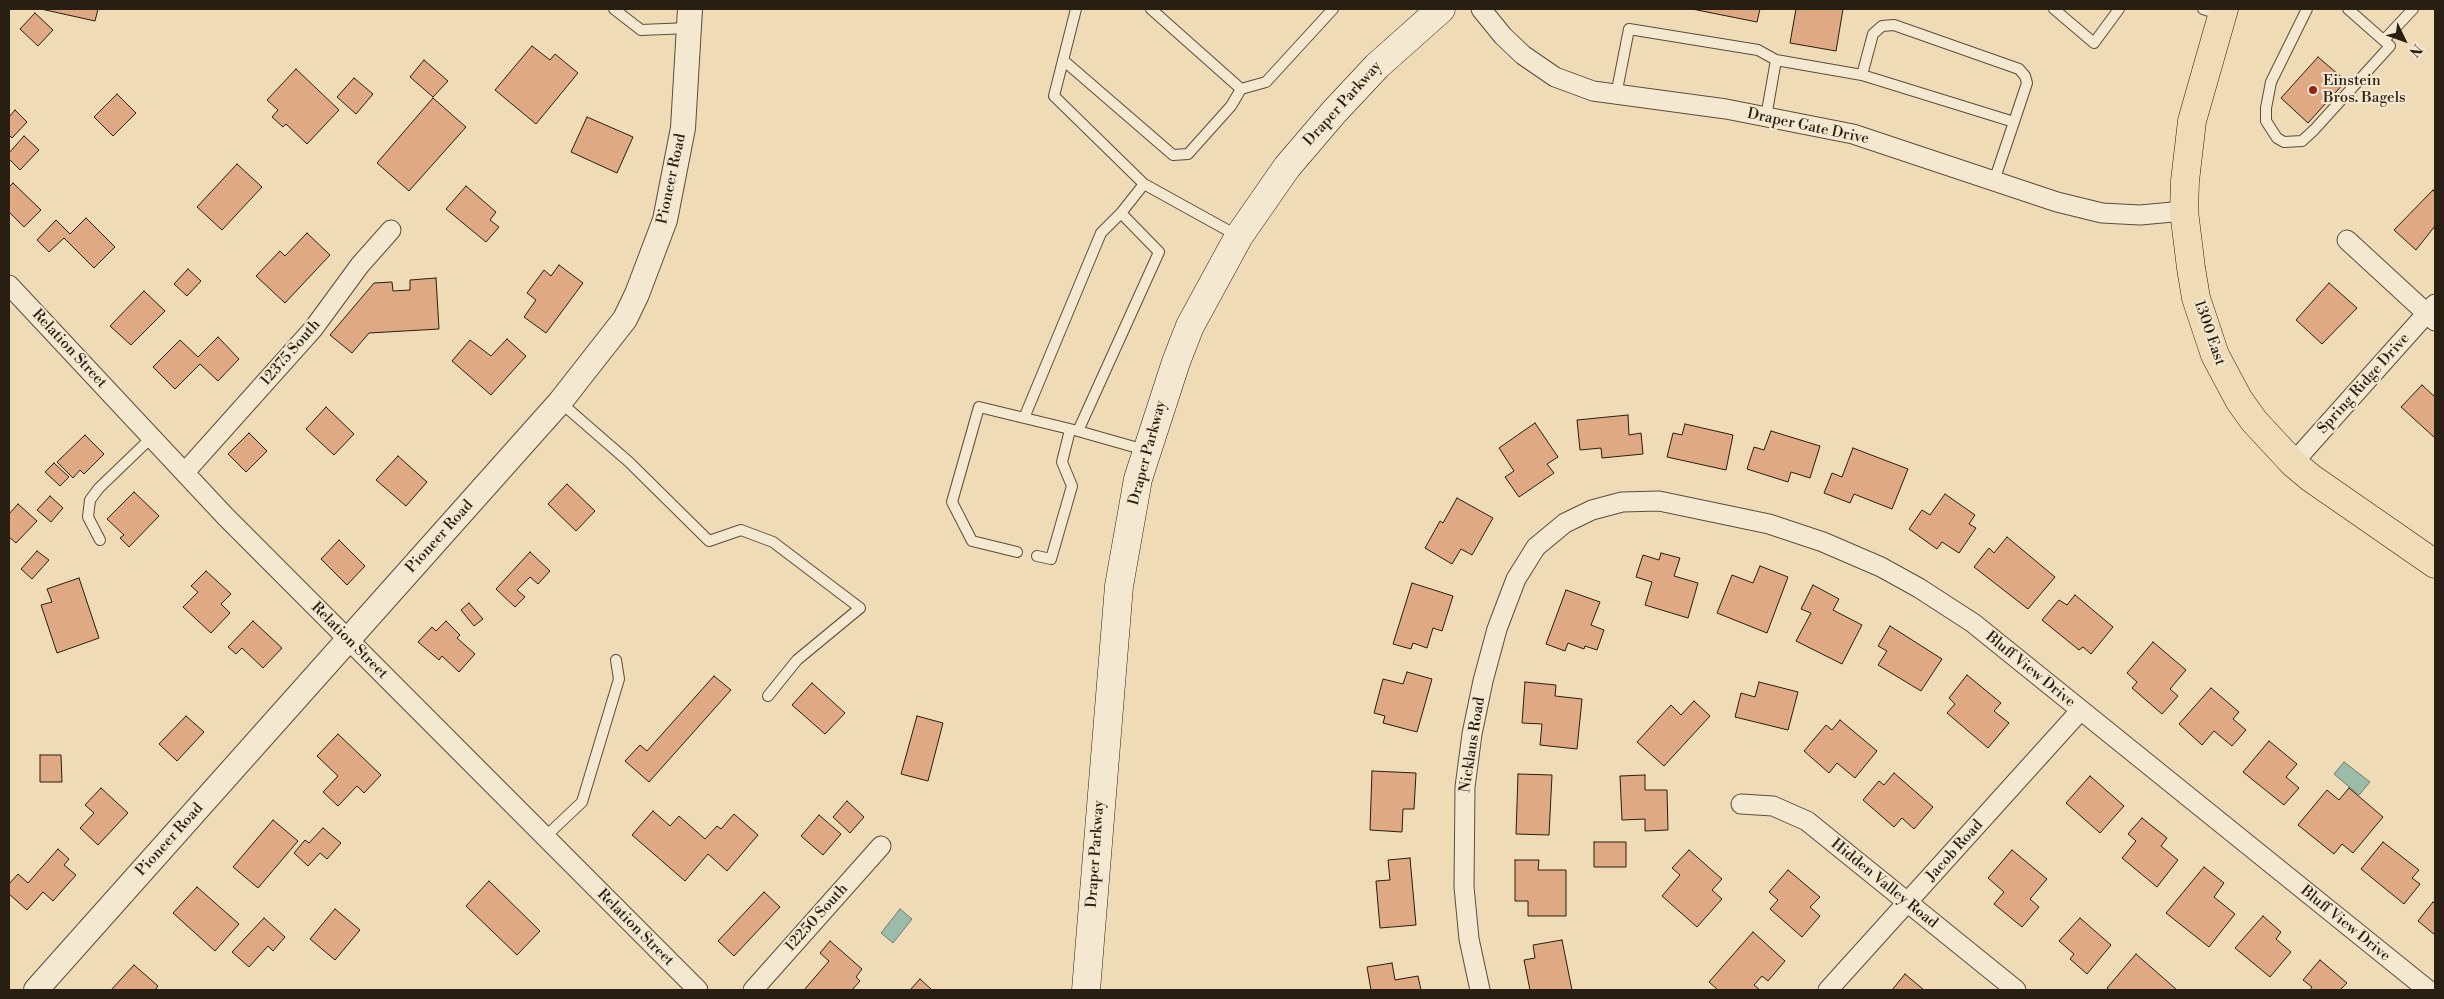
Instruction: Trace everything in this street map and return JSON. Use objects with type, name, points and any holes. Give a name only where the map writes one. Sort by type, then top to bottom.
[{"type":"main road","name":"Draper Parkway","points":[[1086,990],[1119,586],[1138,479],[1190,326],[1238,236],[1287,167],[1334,112],[1377,66],[1441,9]]},
{"type":"main road","name":"1300 East","points":[[2216,11],[2192,121],[2186,161],[2184,211],[2196,298],[2215,355],[2239,400],[2254,421],[2292,463],[2310,478],[2435,564]]},
{"type":"street","name":"Draper Gate Drive","points":[[1482,9],[1503,36],[1523,55],[1555,77],[1593,91],[1766,117],[1853,134],[2057,202],[2102,213],[2140,216],[2184,211]]},
{"type":"street","name":"Pioneer Road","points":[[36,990],[560,402],[625,319],[637,294],[665,220],[683,128],[689,18]]},
{"type":"street","name":"12375 South","points":[[185,472],[313,329],[360,265],[391,230]]},
{"type":"street","points":[[2347,240],[2432,313]]},
{"type":"street","name":"Relation Street","points":[[9,285],[348,641],[698,990]]},
{"type":"street","name":"Spring Ridge Drive","points":[[2292,463],[2432,313]]},
{"type":"street","name":"Bluff View Drive","points":[[1565,523],[1592,510],[1622,502],[1659,501],[1769,524],[1823,542],[1881,567],[1920,588],[1973,623],[2428,990]]},
{"type":"street","name":"Nicklaus Road","points":[[1480,990],[1470,939],[1464,887],[1465,787],[1472,734],[1497,629],[1516,579],[1536,547],[1565,523]]},
{"type":"street","name":"Jacob Road","points":[[1828,990],[2080,711]]},
{"type":"street","name":"Hidden Valley Road","points":[[1741,804],[1773,806],[1807,821],[1907,904],[2016,990]]},
{"type":"street","name":"12250 South","points":[[753,990],[881,846]]},
{"type":"lane","points":[[614,9],[641,30],[689,18]]},
{"type":"lane","points":[[1076,9],[1054,96],[1144,184],[1238,236]]},
{"type":"lane","points":[[1152,9],[1241,89]]},
{"type":"lane","points":[[1063,60],[1173,155],[1188,154],[1231,106],[1241,89],[1266,82],[1333,9]]},
{"type":"lane","points":[[2054,9],[2094,43],[2119,9]]},
{"type":"lane","points":[[2307,9],[2271,82],[2266,108],[2266,121],[2277,138],[2284,142],[2302,140],[2314,130],[2390,46],[2348,9]]},
{"type":"lane","points":[[2384,40],[2413,9]]},
{"type":"lane","points":[[1862,75],[1873,34],[1882,26],[1894,26],[2019,69],[2025,76],[2027,83],[1994,181]]},
{"type":"lane","points":[[1616,94],[1629,29],[1758,50],[1776,60],[1862,75],[2014,122]]},
{"type":"lane","points":[[1766,117],[1776,60]]},
{"type":"lane","points":[[1024,418],[1101,233],[1121,213],[1144,184]]},
{"type":"lane","points":[[1037,556],[1051,560],[1072,486],[1062,462],[1074,430],[1159,252],[1121,213]]},
{"type":"lane","points":[[560,402],[629,462],[709,541],[741,530],[773,542],[860,608],[797,660],[768,696]]},
{"type":"lane","points":[[1017,552],[972,541],[952,502],[979,408],[1074,430],[1146,451]]},
{"type":"lane","points":[[100,540],[88,516],[90,500],[99,488],[152,436]]},
{"type":"lane","points":[[544,838],[582,802],[619,679],[616,660]]},
{"type":"shaded area","points":[[2344,762],[2370,782],[2359,795],[2334,774]]},
{"type":"shaded area","points":[[900,909],[912,919],[893,943],[881,933]]},
{"type":"building","points":[[41,9],[98,9],[95,21]]},
{"type":"building","points":[[1692,9],[1760,9],[1757,22]]},
{"type":"building","points":[[1796,9],[1843,9],[1836,51],[1790,43]]},
{"type":"building","points":[[35,13],[53,30],[38,46],[20,29]]},
{"type":"building","points":[[532,46],[550,60],[555,54],[578,73],[536,124],[495,90]]},
{"type":"building","name":"Einstein Bros. Bagels","points":[[2318,57],[2346,81],[2308,123],[2281,98]]},
{"type":"building","points":[[424,60],[448,81],[433,97],[410,77]]},
{"type":"building","points":[[296,69],[339,110],[307,144],[286,124],[283,127],[272,117],[278,110],[267,100]]},
{"type":"building","points":[[354,78],[373,94],[356,114],[337,97]]},
{"type":"building","points":[[117,94],[136,113],[113,136],[94,117]]},
{"type":"building","points":[[433,98],[466,127],[409,191],[377,163]]},
{"type":"building","points":[[15,110],[27,122],[12,138],[9,135],[9,117]]},
{"type":"building","points":[[587,117],[633,137],[617,173],[571,152]]},
{"type":"building","points":[[24,136],[39,150],[20,170],[9,159],[9,153]]},
{"type":"building","points":[[237,164],[262,187],[222,230],[197,207]]},
{"type":"building","points":[[13,183],[41,210],[24,227],[9,212],[9,187]]},
{"type":"building","points":[[466,186],[496,212],[490,220],[499,227],[486,242],[446,209]]},
{"type":"building","points":[[2433,190],[2435,193],[2435,226],[2416,250],[2394,230]]},
{"type":"building","points":[[86,218],[115,247],[94,268],[64,238],[49,252],[37,240],[56,220],[70,234]]},
{"type":"building","points":[[307,233],[330,255],[285,303],[256,276],[280,251],[285,256]]},
{"type":"building","points":[[559,265],[583,283],[546,333],[524,317],[536,300],[527,293],[544,270],[551,276]]},
{"type":"building","points":[[188,269],[201,281],[187,296],[174,284]]},
{"type":"building","points":[[436,278],[439,329],[369,333],[352,353],[330,335],[374,283],[392,282],[393,291],[410,290],[410,280]]},
{"type":"building","points":[[2329,283],[2357,308],[2322,344],[2296,320]]},
{"type":"building","points":[[144,291],[165,311],[131,345],[110,326]]},
{"type":"building","points":[[218,337],[239,359],[218,381],[200,364],[175,389],[153,367],[180,340],[198,357]]},
{"type":"building","points":[[507,339],[526,356],[491,395],[452,361],[470,340],[491,356]]},
{"type":"building","points":[[2422,385],[2435,397],[2435,438],[2401,407]]},
{"type":"building","points":[[326,407],[354,434],[334,455],[306,429]]},
{"type":"building","points":[[1628,415],[1629,435],[1641,433],[1643,454],[1602,458],[1601,448],[1580,450],[1577,420]]},
{"type":"building","points":[[1535,423],[1558,457],[1547,464],[1554,473],[1519,497],[1505,477],[1514,471],[1499,448]]},
{"type":"building","points":[[1685,424],[1733,435],[1726,470],[1667,457],[1673,433],[1682,435]]},
{"type":"building","points":[[1771,431],[1820,446],[1810,478],[1791,472],[1788,482],[1747,469],[1754,447],[1764,450]]},
{"type":"building","points":[[249,433],[267,451],[246,472],[228,454]]},
{"type":"building","points":[[85,435],[104,454],[84,474],[80,470],[73,478],[57,462]]},
{"type":"building","points":[[1853,448],[1908,469],[1892,509],[1854,494],[1850,503],[1824,493],[1832,473],[1842,477]]},
{"type":"building","points":[[398,456],[427,482],[406,506],[376,480]]},
{"type":"building","points":[[54,463],[69,477],[60,486],[45,472]]},
{"type":"building","points":[[567,484],[595,511],[576,531],[548,504]]},
{"type":"building","points":[[134,492],[159,516],[129,547],[120,538],[124,535],[107,519]]},
{"type":"building","points":[[1945,494],[1975,515],[1969,524],[1976,528],[1959,553],[1942,542],[1937,549],[1909,529],[1922,510],[1930,515]]},
{"type":"building","points":[[50,496],[63,508],[51,522],[37,510]]},
{"type":"building","points":[[1457,498],[1493,518],[1472,555],[1461,549],[1452,564],[1425,548],[1440,521],[1443,523]]},
{"type":"building","points":[[18,504],[37,521],[16,543],[9,537],[9,514]]},
{"type":"building","points":[[2007,537],[2055,577],[2028,609],[1974,567],[1989,548],[1994,553]]},
{"type":"building","points":[[339,540],[365,566],[347,585],[321,559]]},
{"type":"building","points":[[37,551],[49,560],[32,579],[21,569]]},
{"type":"building","points":[[530,552],[550,571],[538,584],[530,577],[517,590],[525,597],[515,607],[496,589]]},
{"type":"building","points":[[1661,553],[1680,558],[1674,576],[1698,583],[1688,618],[1645,605],[1652,582],[1636,577],[1643,555],[1659,560]]},
{"type":"building","points":[[1760,566],[1788,577],[1767,633],[1717,613],[1732,575],[1753,583]]},
{"type":"building","points":[[206,571],[231,594],[221,604],[230,613],[211,633],[183,607],[198,592],[191,586]]},
{"type":"building","points":[[79,578],[99,638],[57,653],[41,605],[52,602],[47,589]]},
{"type":"building","points":[[1412,583],[1453,596],[1442,631],[1433,628],[1427,648],[1413,643],[1411,649],[1393,644]]},
{"type":"building","points":[[1813,585],[1839,599],[1833,610],[1862,625],[1842,664],[1796,641],[1811,613],[1801,609]]},
{"type":"building","points":[[1566,590],[1600,602],[1591,625],[1604,630],[1597,650],[1585,646],[1584,649],[1568,643],[1565,651],[1546,644]]},
{"type":"building","points":[[2075,595],[2113,627],[2091,654],[2083,647],[2079,650],[2042,620],[2059,600],[2067,605]]},
{"type":"building","points":[[469,603],[483,619],[474,626],[461,610]]},
{"type":"building","points":[[253,621],[282,648],[263,668],[242,648],[236,654],[228,647]]},
{"type":"building","points":[[446,621],[460,635],[457,638],[475,654],[459,672],[442,656],[439,660],[418,642],[432,627],[436,631]]},
{"type":"building","points":[[1890,626],[1942,659],[1921,691],[1878,665],[1887,651],[1878,646]]},
{"type":"building","points":[[2153,642],[2186,670],[2170,689],[2178,696],[2162,714],[2132,688],[2137,682],[2127,673]]},
{"type":"building","points":[[1407,672],[1432,679],[1417,732],[1383,723],[1385,716],[1374,713],[1383,679],[1403,684]]},
{"type":"building","points":[[1967,675],[2001,703],[1994,711],[2009,723],[1988,748],[1947,713],[1955,704],[1949,698]]},
{"type":"building","points":[[714,676],[731,690],[649,782],[625,761],[640,745],[647,751]]},
{"type":"building","points":[[1525,682],[1556,685],[1555,696],[1582,699],[1577,749],[1540,745],[1542,724],[1522,723]]},
{"type":"building","points":[[1759,682],[1798,692],[1788,730],[1735,717],[1741,693],[1755,697]]},
{"type":"building","points":[[812,683],[845,713],[825,734],[792,705]]},
{"type":"building","points":[[2211,688],[2239,712],[2233,719],[2246,730],[2232,746],[2214,731],[2202,745],[2179,724]]},
{"type":"building","points":[[1694,701],[1710,716],[1664,766],[1637,742],[1671,705],[1681,715]]},
{"type":"building","points":[[186,716],[204,732],[177,761],[159,744]]},
{"type":"building","points":[[917,716],[943,723],[928,781],[901,774]]},
{"type":"building","points":[[1840,720],[1877,751],[1855,778],[1837,763],[1829,773],[1804,751],[1826,725],[1832,730]]},
{"type":"building","points":[[338,734],[381,775],[364,793],[357,786],[338,806],[323,792],[338,776],[317,756]]},
{"type":"building","points":[[2269,741],[2297,764],[2286,777],[2299,788],[2284,805],[2243,772]]},
{"type":"building","points":[[40,755],[61,755],[62,782],[40,782]]},
{"type":"building","points":[[1372,771],[1416,773],[1414,809],[1403,809],[1402,832],[1370,830]]},
{"type":"building","points":[[1894,773],[1933,807],[1914,829],[1902,818],[1894,827],[1863,800],[1879,781],[1884,785]]},
{"type":"building","points":[[1518,774],[1552,775],[1549,835],[1516,834]]},
{"type":"building","points":[[1645,775],[1645,790],[1667,790],[1668,830],[1645,831],[1645,819],[1622,820],[1620,776]]},
{"type":"building","points":[[2090,776],[2124,806],[2100,833],[2066,803]]},
{"type":"building","points":[[101,788],[128,813],[98,845],[80,828],[94,813],[85,805]]},
{"type":"building","points":[[2349,788],[2383,817],[2353,853],[2342,844],[2334,854],[2298,825],[2327,790],[2339,800]]},
{"type":"building","points":[[847,801],[864,817],[850,833],[833,817]]},
{"type":"building","points":[[653,811],[670,826],[679,816],[705,839],[717,826],[721,829],[734,814],[758,835],[727,871],[708,854],[685,881],[632,835]]},
{"type":"building","points":[[819,815],[841,834],[823,855],[801,836]]},
{"type":"building","points":[[2142,818],[2167,838],[2161,846],[2178,860],[2157,887],[2122,858],[2136,841],[2128,834]]},
{"type":"building","points":[[273,820],[298,841],[258,888],[233,867]]},
{"type":"building","points":[[323,828],[341,843],[327,859],[320,853],[308,866],[294,853],[305,840],[309,843]]},
{"type":"building","points":[[1594,842],[1626,842],[1626,867],[1594,867]]},
{"type":"building","points":[[2383,842],[2419,870],[2412,878],[2420,884],[2404,904],[2361,869]]},
{"type":"building","points":[[58,849],[69,859],[64,865],[76,875],[53,901],[43,892],[27,910],[9,894],[9,884],[18,874],[28,883]]},
{"type":"building","points":[[1689,850],[1722,879],[1712,890],[1722,899],[1697,927],[1662,896],[1680,875],[1672,868]]},
{"type":"building","points":[[2012,850],[2047,879],[2030,899],[2039,907],[2022,927],[1994,904],[2004,892],[1988,878]]},
{"type":"building","points":[[1410,858],[1416,925],[1380,928],[1376,881],[1390,880],[1388,860]]},
{"type":"building","points":[[1515,860],[1539,860],[1538,870],[1566,870],[1566,916],[1528,916],[1528,901],[1515,901]]},
{"type":"building","points":[[2204,867],[2224,883],[2214,897],[2235,914],[2209,947],[2166,913]]},
{"type":"building","points":[[1788,870],[1820,897],[1810,907],[1820,916],[1802,937],[1770,909],[1778,900],[1769,892]]},
{"type":"building","points":[[489,881],[540,931],[517,955],[466,906]]},
{"type":"building","points":[[197,887],[239,924],[215,951],[173,913]]},
{"type":"building","points":[[764,892],[780,907],[734,956],[718,941]]},
{"type":"building","points":[[2433,902],[2435,904],[2435,935],[2418,921]]},
{"type":"building","points":[[335,909],[360,930],[335,960],[310,939]]},
{"type":"building","points":[[2263,916],[2281,932],[2276,939],[2291,952],[2270,977],[2235,948]]},
{"type":"building","points":[[264,918],[285,937],[273,951],[268,946],[249,967],[232,952]]},
{"type":"building","points":[[2080,918],[2111,945],[2087,974],[2070,959],[2074,954],[2059,941]]},
{"type":"building","points":[[1753,932],[1785,961],[1768,981],[1762,976],[1754,985],[1760,990],[1718,990],[1709,982]]},
{"type":"building","points":[[1562,940],[1572,990],[1530,990],[1524,960],[1535,958],[1533,945]]},
{"type":"building","points":[[830,941],[862,969],[856,977],[860,981],[852,990],[804,990],[829,961],[820,953]]},
{"type":"building","points":[[2136,954],[2177,990],[2110,990],[2107,988]]},
{"type":"building","points":[[2320,960],[2347,983],[2340,990],[2310,990],[2312,987],[2303,980]]},
{"type":"building","points":[[1392,963],[1395,980],[1418,976],[1421,990],[1371,990],[1367,967]]},
{"type":"building","points":[[134,965],[158,986],[155,990],[111,990]]},
{"type":"building","points":[[1905,974],[1924,990],[1892,990]]},
{"type":"building","points":[[920,979],[932,990],[910,990]]},
{"type":"place","name":"Einstein Bros. Bagels","points":[[2313,90]]}]
